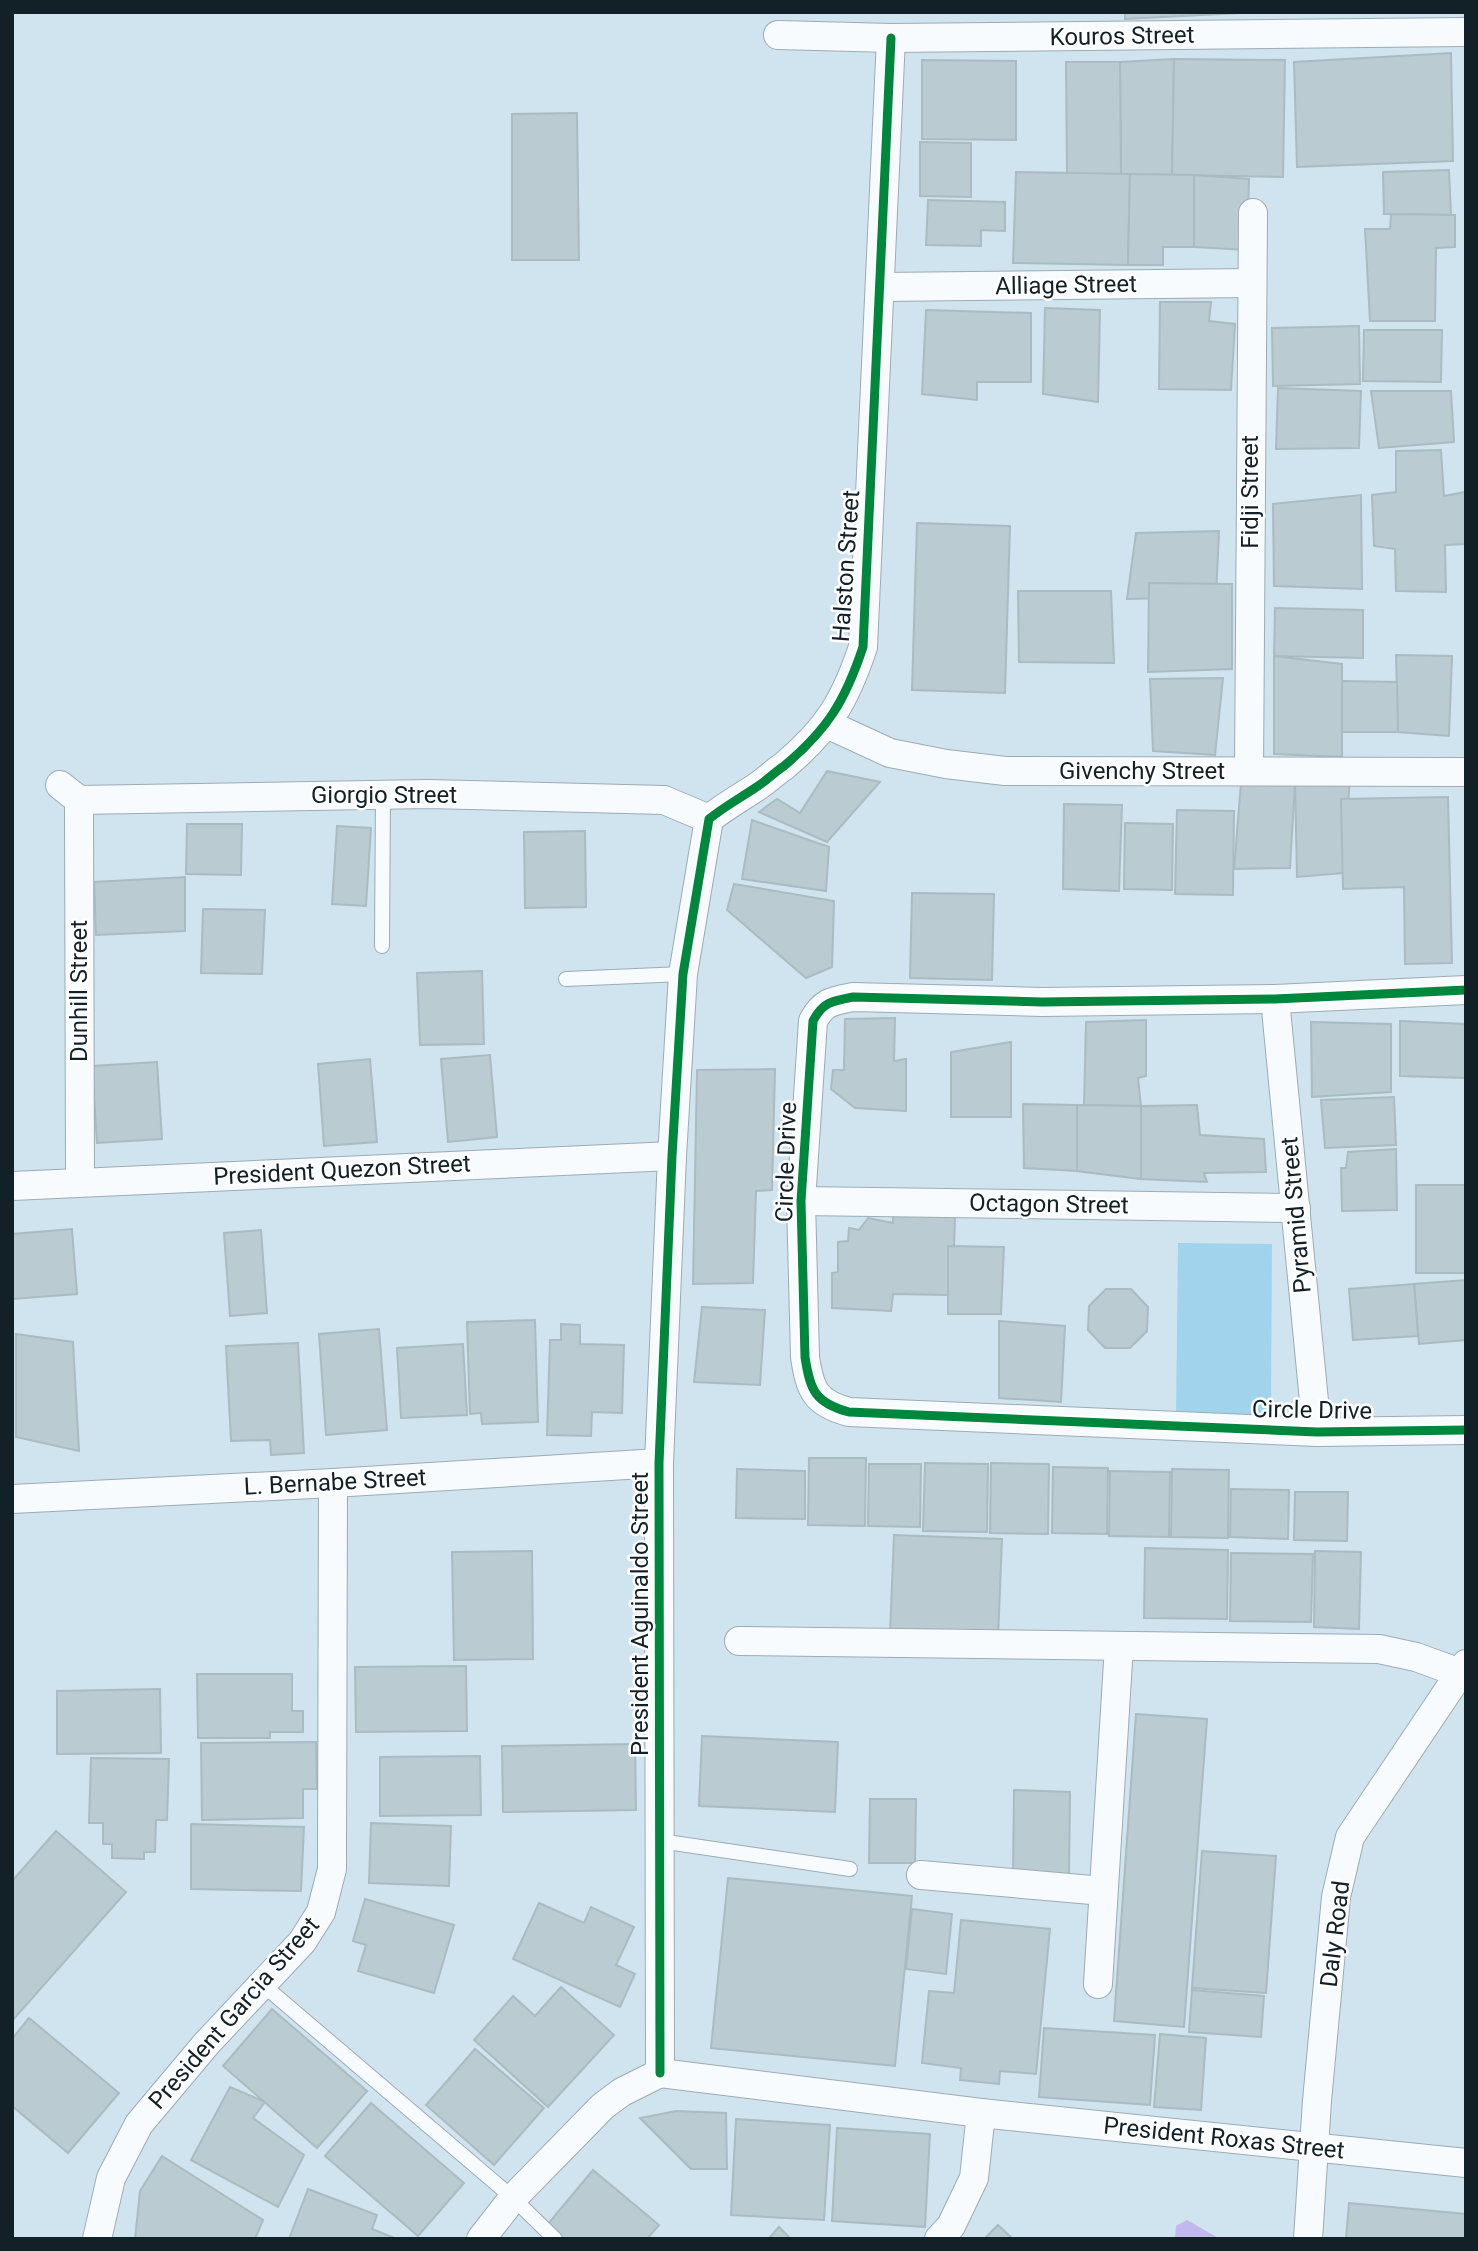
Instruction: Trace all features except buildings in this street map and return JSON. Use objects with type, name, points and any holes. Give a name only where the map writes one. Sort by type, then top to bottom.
[{"type":"street","name":"Kouros Street","points":[[778,35],[891,38],[1466,32]]},
{"type":"street","name":"Halston Street","points":[[709,819],[730,802],[760,785],[808,745],[827,724],[852,681],[863,647],[891,38]]},
{"type":"street","name":"Fidji Street","points":[[1249,771],[1253,213]]},
{"type":"street","name":"Alliage Street","points":[[881,287],[1252,283]]},
{"type":"street","name":"Givenchy Street","points":[[827,724],[890,753],[946,764],[1005,771],[1466,772]]},
{"type":"street","name":"Giorgio Street","points":[[69,792],[383,794],[664,800],[709,819]]},
{"type":"street","name":"Dunhill Street","points":[[69,792],[80,1182]]},
{"type":"street","points":[[672,1156],[683,974],[709,819]]},
{"type":"street","name":"Circle Drive","points":[[1466,990],[1275,999],[1042,1002],[853,998],[835,1000],[820,1008],[813,1021],[801,1201],[808,1375],[815,1395],[830,1407],[849,1412],[1317,1432],[1466,1430]]},
{"type":"street","name":"Pyramid Street","points":[[1275,999],[1317,1432]]},
{"type":"street","name":"President Quezon Street","points":[[12,1186],[672,1156]]},
{"type":"street","name":"President Aguinaldo Street","points":[[660,2073],[659,1463],[672,1156]]},
{"type":"street","name":"Octagon Street","points":[[801,1201],[1296,1208]]},
{"type":"street","name":"L. Bernabe Street","points":[[12,1499],[659,1463]]},
{"type":"street","name":"President Garcia Street","points":[[97,2239],[111,2178],[139,2124],[207,2043],[302,1942],[321,1912],[332,1869],[333,1483]]},
{"type":"street","points":[[738,1641],[1379,1649],[1463,1669]]},
{"type":"street","points":[[1098,1984],[1119,1646]]},
{"type":"street","name":"Daly Road","points":[[1308,2239],[1336,1897],[1350,1837],[1463,1669]]},
{"type":"street","points":[[921,1875],[1103,1891]]},
{"type":"street","points":[[481,2239],[513,2198],[603,2106],[622,2092],[660,2073]]},
{"type":"street","name":"President Roxas Street","points":[[660,2073],[981,2113],[1466,2163]]},
{"type":"street","points":[[939,2239],[951,2226],[974,2178],[981,2113]]},
{"type":"lane","points":[[382,946],[383,794]]},
{"type":"lane","points":[[566,979],[683,974]]},
{"type":"lane","points":[[660,1841],[850,1869]]},
{"type":"lane","points":[[262,1984],[513,2198],[555,2239]]},
{"type":"shaded area","points":[[1178,1243],[1272,1244],[1271,1415],[1176,1415]]},
{"type":"shaded area","points":[[1187,2220],[1220,2239],[1175,2239],[1176,2226]]},
{"type":"cycle path","points":[[660,2073],[659,1463],[683,974],[709,819],[784,766],[824,726],[842,699],[863,647],[891,38]]},
{"type":"cycle path","points":[[1466,990],[1275,999],[1042,1002],[853,997],[834,1001],[825,1006],[813,1021],[801,1201],[805,1357],[809,1378],[821,1399],[849,1412],[1317,1432],[1466,1430]]}]
